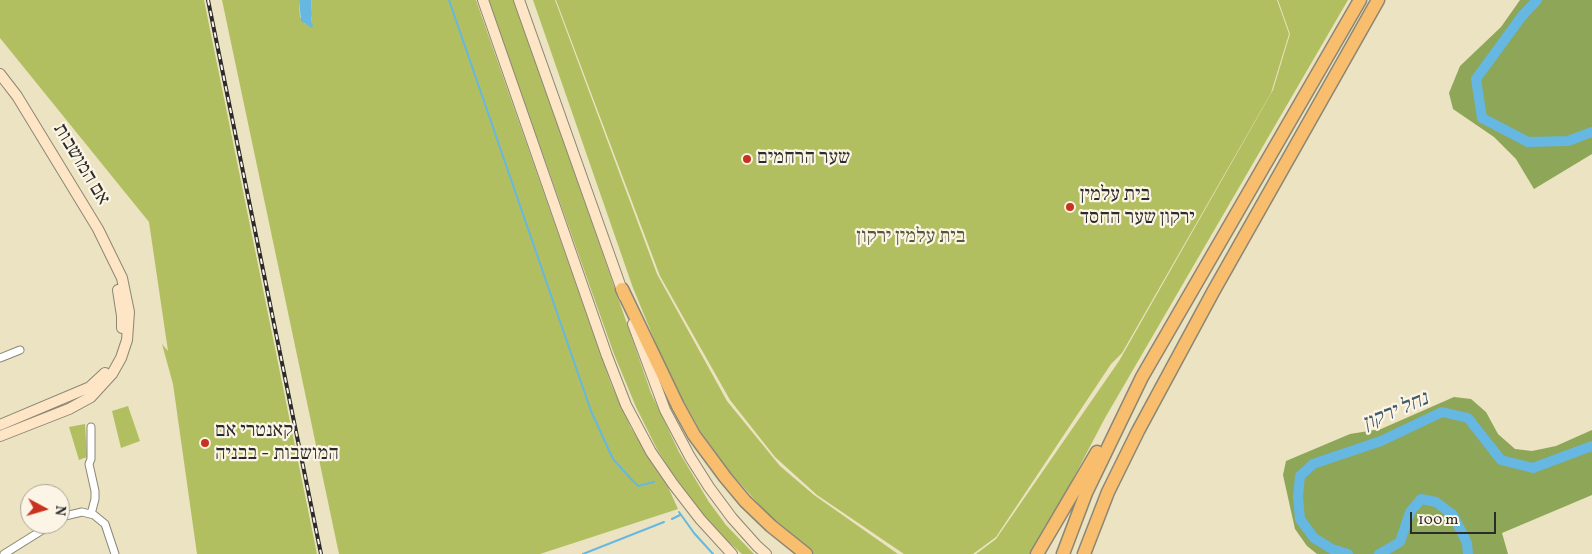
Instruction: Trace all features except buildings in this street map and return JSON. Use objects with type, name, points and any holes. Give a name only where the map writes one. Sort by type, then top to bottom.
[{"type":"highway","points":[[1037,554],[1068,504],[1116,417],[1142,377],[1360,0]]},
{"type":"highway","points":[[1084,554],[1108,492],[1142,423],[1212,292],[1378,0]]},
{"type":"highway","points":[[622,289],[678,406],[694,434],[745,501],[806,554]]},
{"type":"highway","points":[[1063,554],[1086,493],[1142,377]]},
{"type":"main road","points":[[483,0],[613,374],[626,405],[651,452],[673,484],[700,519],[732,554]]},
{"type":"main road","points":[[519,0],[658,393],[682,444],[709,487],[732,518],[766,554]]},
{"type":"main road","name":"אם המושבות","points":[[0,74],[17,96],[98,229],[119,280]]},
{"type":"main road","name":"אם המושבות","points":[[0,78],[18,101],[61,171],[119,280]]},
{"type":"main road","points":[[0,425],[90,387],[107,371],[117,354],[122,337],[119,280]]},
{"type":"main road","points":[[0,436],[69,409],[91,397],[112,374],[127,340],[129,312],[119,280]]},
{"type":"street","points":[[0,358],[20,350]]},
{"type":"street","points":[[91,428],[91,458],[89,464],[95,491],[91,514]]},
{"type":"street","points":[[70,515],[82,512],[100,519],[105,524],[115,554]]},
{"type":"street","points":[[4,554],[36,534]]},
{"type":"green space","points":[[0,0],[204,0],[317,554],[197,554],[173,384],[162,344],[168,351],[149,222],[0,38]]},
{"type":"green space","points":[[222,0],[299,0],[300,17],[305,24],[308,24],[311,22],[312,14],[311,0],[476,0],[611,384],[631,428],[668,487],[678,509],[540,554],[339,554]]},
{"type":"green space","points":[[488,0],[515,0],[651,393],[679,452],[709,502],[726,525],[754,554],[742,554],[713,528],[670,470],[636,407],[614,354]]},
{"type":"green space","points":[[533,0],[555,0],[657,274],[727,401],[780,466],[814,495],[898,554],[814,554],[773,520],[730,472],[699,429],[669,375],[633,288]]},
{"type":"green space","name":"בית עלמין ירקון","points":[[556,0],[1277,0],[1289,34],[1271,93],[1122,353],[1111,364],[996,537],[973,554],[904,554],[817,495],[775,457],[730,400],[660,276]]},
{"type":"green space","points":[[1278,0],[1348,0],[1105,418],[1055,513],[1030,554],[976,554],[996,539],[1119,361],[1273,90],[1290,34]]},
{"type":"green space","points":[[1520,0],[1592,0],[1592,154],[1534,189],[1516,159],[1494,137],[1453,109],[1449,93],[1460,66],[1501,27]]},
{"type":"green space","points":[[1454,397],[1471,399],[1486,412],[1498,434],[1515,449],[1532,451],[1556,446],[1592,430],[1592,495],[1502,533],[1508,554],[1317,554],[1307,546],[1295,529],[1283,475],[1286,461],[1350,434],[1381,429]]},
{"type":"green space","points":[[128,406],[140,441],[121,448],[112,411]]},
{"type":"green space","points":[[85,424],[87,457],[79,460],[69,427]]},
{"type":"water","points":[[299,0],[311,0],[312,28],[301,21]]},
{"type":"waterway","points":[[449,0],[591,411],[613,459],[638,486],[654,482]]},
{"type":"waterway","name":"נחל ירקון","points":[[1537,0],[1522,16],[1476,79],[1482,118],[1528,142],[1568,141],[1592,132]]},
{"type":"waterway","name":"נחל ירקון","points":[[1348,554],[1332,549],[1314,538],[1300,519],[1298,497],[1300,476],[1313,464],[1381,441],[1442,412],[1468,418],[1501,460],[1533,468],[1592,446]]},
{"type":"waterway","name":"נחל ירקון","points":[[1379,554],[1400,542],[1410,512],[1421,499],[1436,502],[1453,515],[1467,543],[1468,554]]},
{"type":"waterway","points":[[679,512],[694,533],[713,554]]},
{"type":"waterway","points":[[672,519],[680,515]]},
{"type":"waterway","points":[[583,554],[664,522]]},
{"type":"railway","points":[[208,0],[321,554]]},
{"type":"place","name":"שער הרחמים","points":[[747,159]]},
{"type":"place","name":"בית עלמין ירקון שער החסד","points":[[1070,207]]},
{"type":"place","name":"קאנטרי אם המושבות - בבניה","points":[[205,443]]}]
